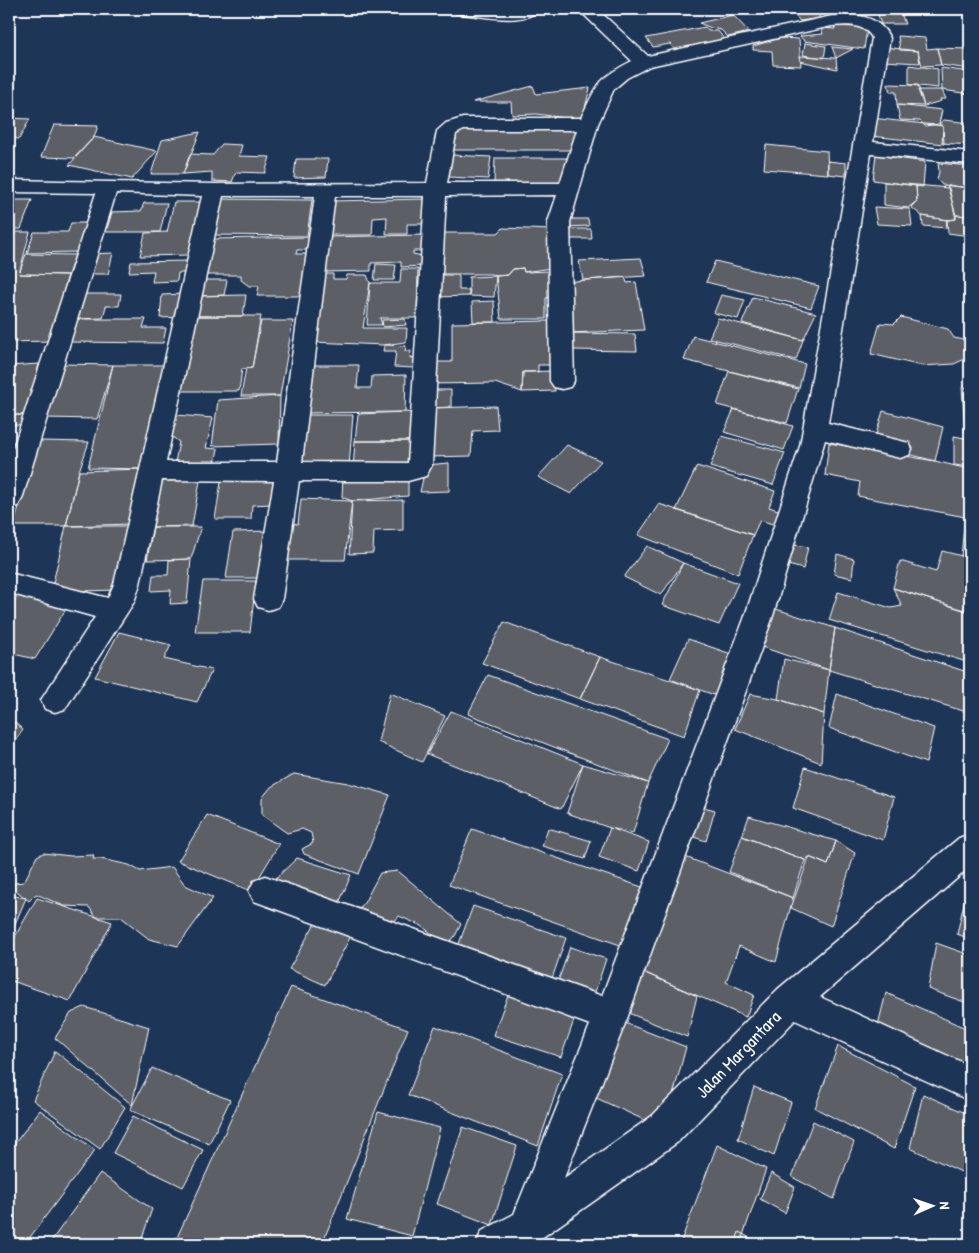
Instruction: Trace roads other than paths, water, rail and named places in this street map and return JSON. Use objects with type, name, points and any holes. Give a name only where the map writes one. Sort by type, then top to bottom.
[{"type":"street","points":[[462,9],[515,13],[525,12],[530,9]]},
{"type":"street","points":[[587,10],[641,59]]},
{"type":"street","points":[[524,1235],[612,1016],[758,620],[812,446],[881,38],[871,16],[832,21],[641,59],[606,86],[588,124],[559,222],[562,381]]},
{"type":"street","points":[[152,471],[408,472],[417,470],[420,464],[436,189],[447,131],[453,127],[480,123],[588,124]]},
{"type":"street","points":[[862,147],[970,158]]},
{"type":"street","points":[[9,186],[108,186],[214,190],[568,189]]},
{"type":"street","points":[[9,499],[108,186]]},
{"type":"street","points":[[55,700],[114,611],[128,584],[214,190]]},
{"type":"street","points":[[268,599],[288,471],[326,190]]},
{"type":"street","points":[[815,429],[900,449]]},
{"type":"street","points":[[9,583],[114,611]]},
{"type":"street","name":"Jalan Margantara","points":[[495,1244],[524,1235],[665,1130],[790,1001],[970,848]]},
{"type":"street","points":[[266,891],[612,1016]]},
{"type":"street","points":[[790,1001],[970,1084]]}]
